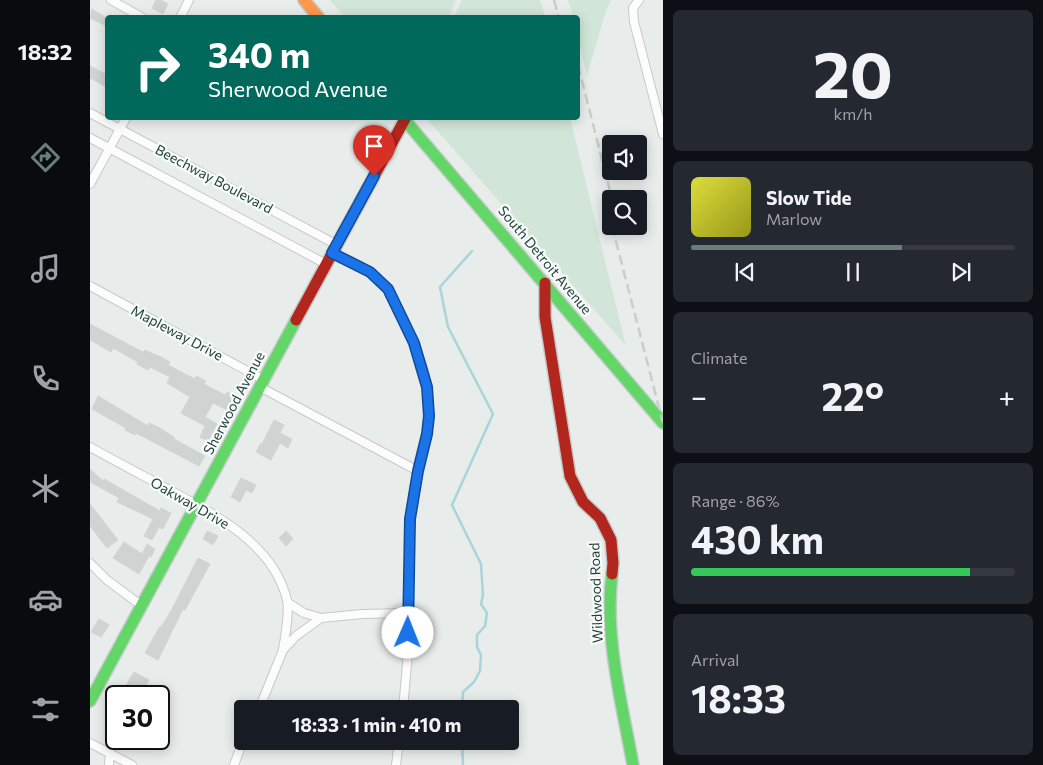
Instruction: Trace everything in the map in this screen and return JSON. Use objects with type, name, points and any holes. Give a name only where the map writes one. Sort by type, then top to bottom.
[{"type":"street","points":[[111,0],[138,15]]},
{"type":"street","points":[[182,15],[189,0]]},
{"type":"street","points":[[638,0],[633,8],[634,22],[660,111],[663,134]]},
{"type":"street","name":"Beechway Boulevard","points":[[90,113],[332,254]]},
{"type":"street","points":[[90,184],[125,120]]},
{"type":"street","name":"Sherwood Avenue","points":[[90,701],[403,120]]},
{"type":"street","name":"South Detroit Avenue","points":[[406,120],[663,423]]},
{"type":"street","name":"Beechway Boulevard","points":[[90,138],[109,149],[332,254]]},
{"type":"street","points":[[332,254],[370,272],[384,283],[414,343],[424,372],[429,416],[410,519],[408,653],[404,700]]},
{"type":"street","name":"Wildwood Road","points":[[545,283],[545,317],[570,476],[584,502],[600,518],[611,540],[613,562],[610,588],[611,637],[633,765]]},
{"type":"street","name":"Mapleway Drive","points":[[90,286],[418,471]]},
{"type":"street","name":"Oakway Drive","points":[[90,447],[196,504],[229,524],[260,552],[280,579],[288,603]]},
{"type":"street","points":[[90,563],[107,580],[142,606]]},
{"type":"street","points":[[263,700],[282,650],[288,603],[304,613],[321,618],[362,614],[408,613]]},
{"type":"street","points":[[282,650],[296,636],[321,618]]},
{"type":"street","points":[[90,743],[132,765]]},
{"type":"street","points":[[234,765],[240,750]]},
{"type":"street","points":[[396,765],[398,750]]},
{"type":"street","points":[[109,765],[110,753]]},
{"type":"green space","points":[[330,0],[456,0],[450,15],[342,15]]},
{"type":"green space","points":[[462,0],[540,0],[544,15],[455,15]]},
{"type":"green space","points":[[568,0],[611,0],[605,14],[587,76],[580,46],[580,15],[572,15]]},
{"type":"green space","points":[[428,120],[570,120],[626,346]]},
{"type":"building","points":[[156,0],[161,0],[168,4],[163,14],[152,8]]},
{"type":"building","points":[[92,9],[105,17],[105,26],[90,18]]},
{"type":"building","points":[[90,66],[105,74],[105,86],[90,78]]},
{"type":"building","points":[[90,324],[143,352],[145,350],[161,357],[170,362],[168,365],[195,379],[196,376],[206,381],[204,384],[225,395],[227,392],[238,398],[231,412],[213,403],[205,417],[217,424],[208,441],[200,437],[205,426],[181,413],[190,397],[167,383],[170,377],[150,367],[148,370],[113,348],[111,352],[90,340]]},
{"type":"building","points":[[98,396],[148,426],[149,423],[160,428],[174,437],[174,439],[205,456],[199,466],[136,433],[135,435],[125,430],[126,428],[92,409]]},
{"type":"building","points":[[274,420],[284,425],[280,433],[292,439],[288,448],[280,443],[271,460],[256,452]]},
{"type":"building","points":[[90,469],[103,481],[104,479],[160,511],[161,508],[171,513],[163,529],[159,527],[152,540],[144,536],[153,519],[117,502],[119,498],[90,482]]},
{"type":"building","points":[[241,478],[256,485],[252,493],[246,490],[240,502],[231,497]]},
{"type":"building","points":[[90,504],[118,540],[107,548],[90,526]]},
{"type":"building","points":[[207,531],[218,536],[213,545],[203,539]]},
{"type":"building","points":[[286,531],[293,539],[286,546],[279,538]]},
{"type":"building","points":[[124,542],[142,554],[147,544],[155,549],[139,574],[113,558]]},
{"type":"building","points":[[198,558],[210,564],[185,610],[183,609],[158,660],[145,653],[171,611]]},
{"type":"building","points":[[99,619],[109,625],[101,637],[91,632]]},
{"type":"building","points":[[134,672],[149,680],[146,685],[126,685]]},
{"type":"waterway","points":[[463,700],[463,692],[474,682],[480,671],[481,655],[477,647],[477,635],[485,626],[487,613],[481,604],[483,595],[481,564],[452,505],[493,414],[448,327],[440,287],[472,251]]},
{"type":"waterway","points":[[462,750],[463,765]]},
{"type":"railway","points":[[554,0],[558,15]]},
{"type":"railway","points":[[580,73],[610,190]]},
{"type":"railway","points":[[614,235],[663,423]]},
{"type":"traffic: fast","points":[[405,120],[663,423]]},
{"type":"traffic: fast","points":[[90,701],[296,320]]},
{"type":"traffic: fast","points":[[612,574],[610,598],[612,646],[633,765]]},
{"type":"traffic: slow","points":[[304,0],[316,15]]},
{"type":"traffic: jam","points":[[296,320],[404,120]]},
{"type":"traffic: jam","points":[[545,283],[545,317],[570,476],[583,502],[600,518],[611,540],[612,574]]},
{"type":"route","points":[[374,176],[332,253],[370,272],[384,283],[414,343],[427,387],[429,416],[427,434],[418,471],[410,519],[408,633]]}]
